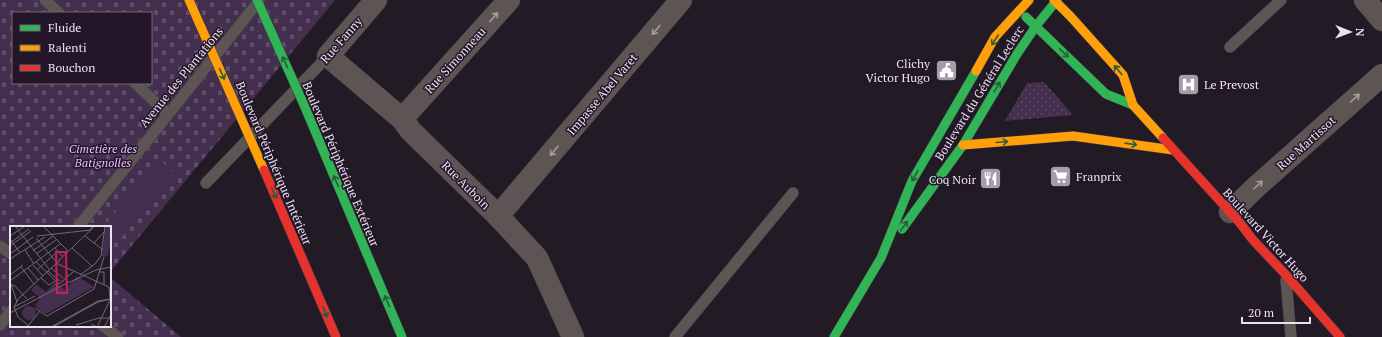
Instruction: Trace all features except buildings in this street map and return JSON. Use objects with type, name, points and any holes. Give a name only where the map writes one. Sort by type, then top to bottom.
[{"type":"main road","name":"Boulevard Périphérique Intérieur","points":[[189,0],[336,337]]},
{"type":"main road","name":"Boulevard Périphérique Extérieur","points":[[259,0],[402,337]]},
{"type":"main road","name":"Boulevard du Général Leclerc","points":[[881,258],[912,181],[995,37],[1017,8],[1028,0]]},
{"type":"main road","name":"Boulevard du Général Leclerc","points":[[834,337],[881,258],[963,145],[1017,54],[1036,26],[1056,1]]},
{"type":"main road","name":"Boulevard Victor Hugo","points":[[1056,1],[1123,75],[1133,105],[1340,337]]},
{"type":"main road","name":"Boulevard Victor Hugo","points":[[1017,8],[1106,94],[1133,105]]},
{"type":"main road","points":[[963,145],[1073,136],[1173,150]]},
{"type":"street","name":"Rue Fanny","points":[[328,56],[376,0]]},
{"type":"street","name":"Rue Simonneau","points":[[402,119],[509,0]]},
{"type":"street","name":"Impasse Abel Varet","points":[[498,216],[681,0]]},
{"type":"street","points":[[1365,0],[1382,20]]},
{"type":"street","name":"Rue Auboin","points":[[328,56],[402,119],[411,131],[498,216],[537,258],[573,337]]},
{"type":"street","name":"Rue Martissot","points":[[1230,212],[1382,75]]},
{"type":"lane","points":[[45,0],[58,12]]},
{"type":"lane","name":"Avenue des Plantations","points":[[79,226],[259,0]]},
{"type":"lane","points":[[1230,47],[1281,0]]},
{"type":"lane","name":"Rue Fanny","points":[[206,183],[328,56]]},
{"type":"lane","points":[[136,84],[168,114]]},
{"type":"lane","points":[[675,337],[794,193]]},
{"type":"lane","points":[[0,246],[10,253]]},
{"type":"lane","points":[[1286,275],[1291,337]]},
{"type":"lane","points":[[0,325],[10,312]]},
{"type":"lane","points":[[104,327],[118,337]]},
{"type":"green space","name":"Cimetière des Batignolles","points":[[0,0],[335,0],[111,271],[111,226],[10,226],[10,327],[111,327],[111,278],[181,337],[0,337]]},
{"type":"green space","points":[[1044,82],[1073,115],[1005,121],[1027,83]]},
{"type":"green space","points":[[159,160],[175,173],[117,243],[111,238],[111,226],[104,226]]},
{"type":"traffic: fast","points":[[257,0],[304,105],[402,337]]},
{"type":"traffic: fast","points":[[902,229],[963,145],[1017,54],[1036,26],[1057,0]]},
{"type":"traffic: fast","points":[[1026,17],[1106,94],[1133,105]]},
{"type":"traffic: fast","points":[[834,337],[881,258],[912,181],[976,71]]},
{"type":"traffic: slow","points":[[189,0],[264,170]]},
{"type":"traffic: slow","points":[[976,71],[995,37],[1029,0]]},
{"type":"traffic: slow","points":[[1054,0],[1123,75],[1133,105],[1163,138]]},
{"type":"traffic: slow","points":[[963,145],[1073,136],[1173,150]]},
{"type":"traffic: jam","points":[[1163,138],[1340,337]]},
{"type":"traffic: jam","points":[[264,170],[336,337]]},
{"type":"place","name":"Clichy Victor Hugo","points":[[946,70]]},
{"type":"place","name":"Le Prevost","points":[[1188,84]]},
{"type":"place","name":"Franprix","points":[[1060,176]]},
{"type":"place","name":"Coq Noir","points":[[991,179]]}]
